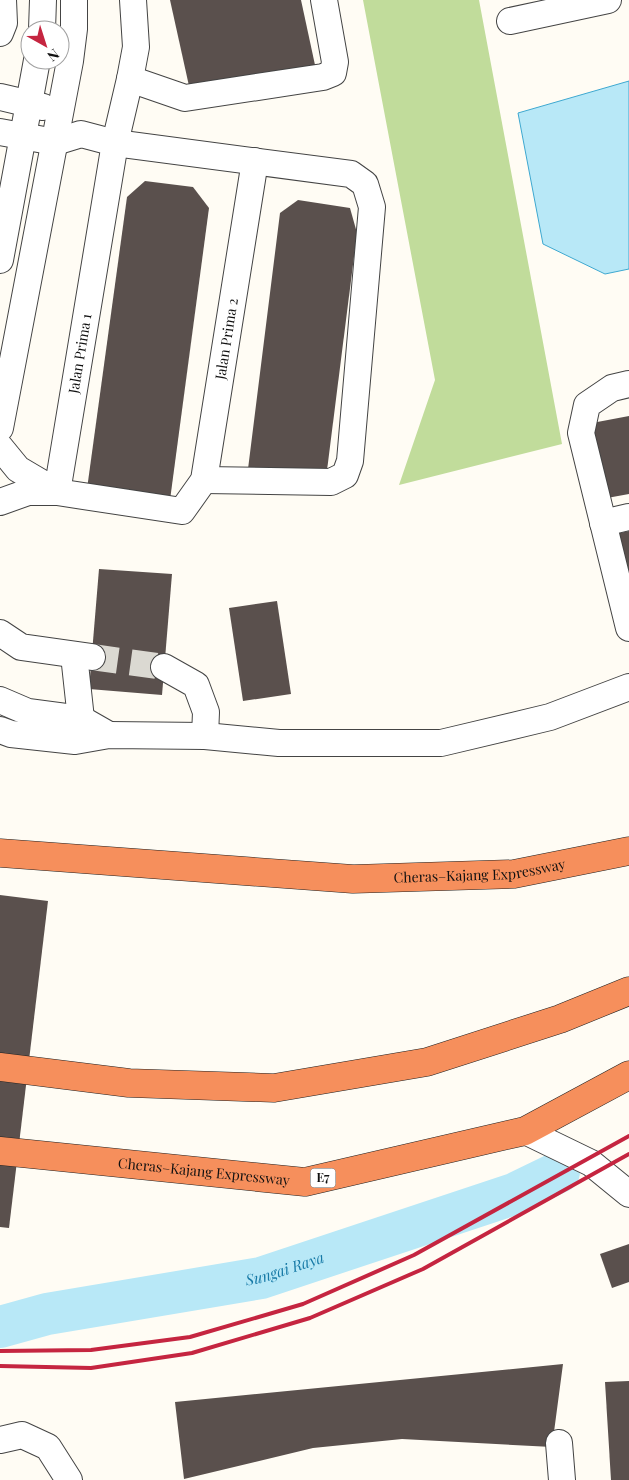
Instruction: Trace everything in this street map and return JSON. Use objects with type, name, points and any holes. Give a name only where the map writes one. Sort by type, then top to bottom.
[{"type":"highway","name":"Cheras–Kajang Expressway","points":[[0,853],[353,879],[514,874],[629,851]]},
{"type":"highway","points":[[0,1067],[129,1083],[274,1088],[427,1062],[560,1019],[629,991]]},
{"type":"highway","name":"Cheras–Kajang Expressway","points":[[0,1151],[305,1182],[525,1131],[629,1075]]},
{"type":"street","points":[[0,33],[4,23],[3,0]]},
{"type":"street","points":[[42,20],[43,0]]},
{"type":"street","points":[[0,428],[62,111],[74,29],[74,0]]},
{"type":"street","name":"Jalan Prima 1","points":[[57,492],[115,143],[136,47],[133,0]]},
{"type":"street","points":[[130,79],[185,98],[333,74],[336,62],[324,0]]},
{"type":"street","points":[[510,21],[608,0]]},
{"type":"street","points":[[0,260],[11,134],[28,104],[35,70]]},
{"type":"street","points":[[0,97],[62,111],[81,134]]},
{"type":"street","points":[[11,134],[55,142],[81,134],[115,143],[351,174],[366,184],[372,207],[350,461],[345,475],[331,482],[204,480]]},
{"type":"street","name":"Jalan Prima 2","points":[[57,492],[182,511],[204,480],[255,161]]},
{"type":"street","points":[[629,384],[612,388],[587,405],[581,433],[629,628]]},
{"type":"street","points":[[0,447],[18,469],[57,492]]},
{"type":"street","points":[[0,502],[28,492],[57,492]]},
{"type":"street","points":[[603,523],[629,517]]},
{"type":"street","points":[[0,633],[21,647],[83,656],[81,719]]},
{"type":"street","points":[[164,667],[196,685],[206,712],[205,736]]},
{"type":"street","points":[[0,730],[11,734],[75,741],[109,735],[205,736],[279,743],[441,742],[550,717],[629,687]]},
{"type":"street","points":[[0,700],[28,712],[81,719],[109,735]]},
{"type":"street","points":[[525,1131],[591,1163],[629,1194]]},
{"type":"street","points":[[0,1440],[22,1435],[48,1448],[69,1480]]},
{"type":"street","points":[[559,1443],[562,1480]]},
{"type":"green space","points":[[363,0],[479,0],[562,444],[399,485],[435,380]]},
{"type":"water","points":[[629,81],[629,269],[605,274],[543,244],[518,113]]},
{"type":"building","points":[[170,0],[301,0],[315,65],[191,95]]},
{"type":"building","points":[[145,181],[193,187],[209,208],[170,500],[87,489],[127,197]]},
{"type":"building","points":[[298,200],[350,208],[357,233],[325,486],[247,477],[280,213]]},
{"type":"building","points":[[629,416],[629,494],[607,498],[592,423]]},
{"type":"building","points":[[629,531],[629,611],[611,535]]},
{"type":"building","points":[[99,569],[172,574],[162,695],[89,689]]},
{"type":"building","points":[[277,601],[291,694],[243,701],[229,608]]},
{"type":"building","points":[[0,895],[48,901],[9,1228],[0,1227]]},
{"type":"building","points":[[629,1244],[629,1282],[612,1288],[600,1254]]},
{"type":"building","points":[[563,1364],[552,1447],[402,1439],[313,1448],[184,1479],[175,1402]]},
{"type":"building","points":[[629,1381],[629,1480],[611,1480],[605,1382]]},
{"type":"waterway","name":"Sungai Raya","points":[[0,1327],[47,1314],[261,1278],[514,1194],[559,1172]]},
{"type":"tunnel","points":[[92,657],[164,667]]},
{"type":"railway","points":[[0,1351],[91,1350],[190,1337],[303,1304],[414,1255],[629,1136]]},
{"type":"railway","points":[[0,1366],[91,1368],[192,1353],[310,1318],[423,1269],[629,1154]]}]
